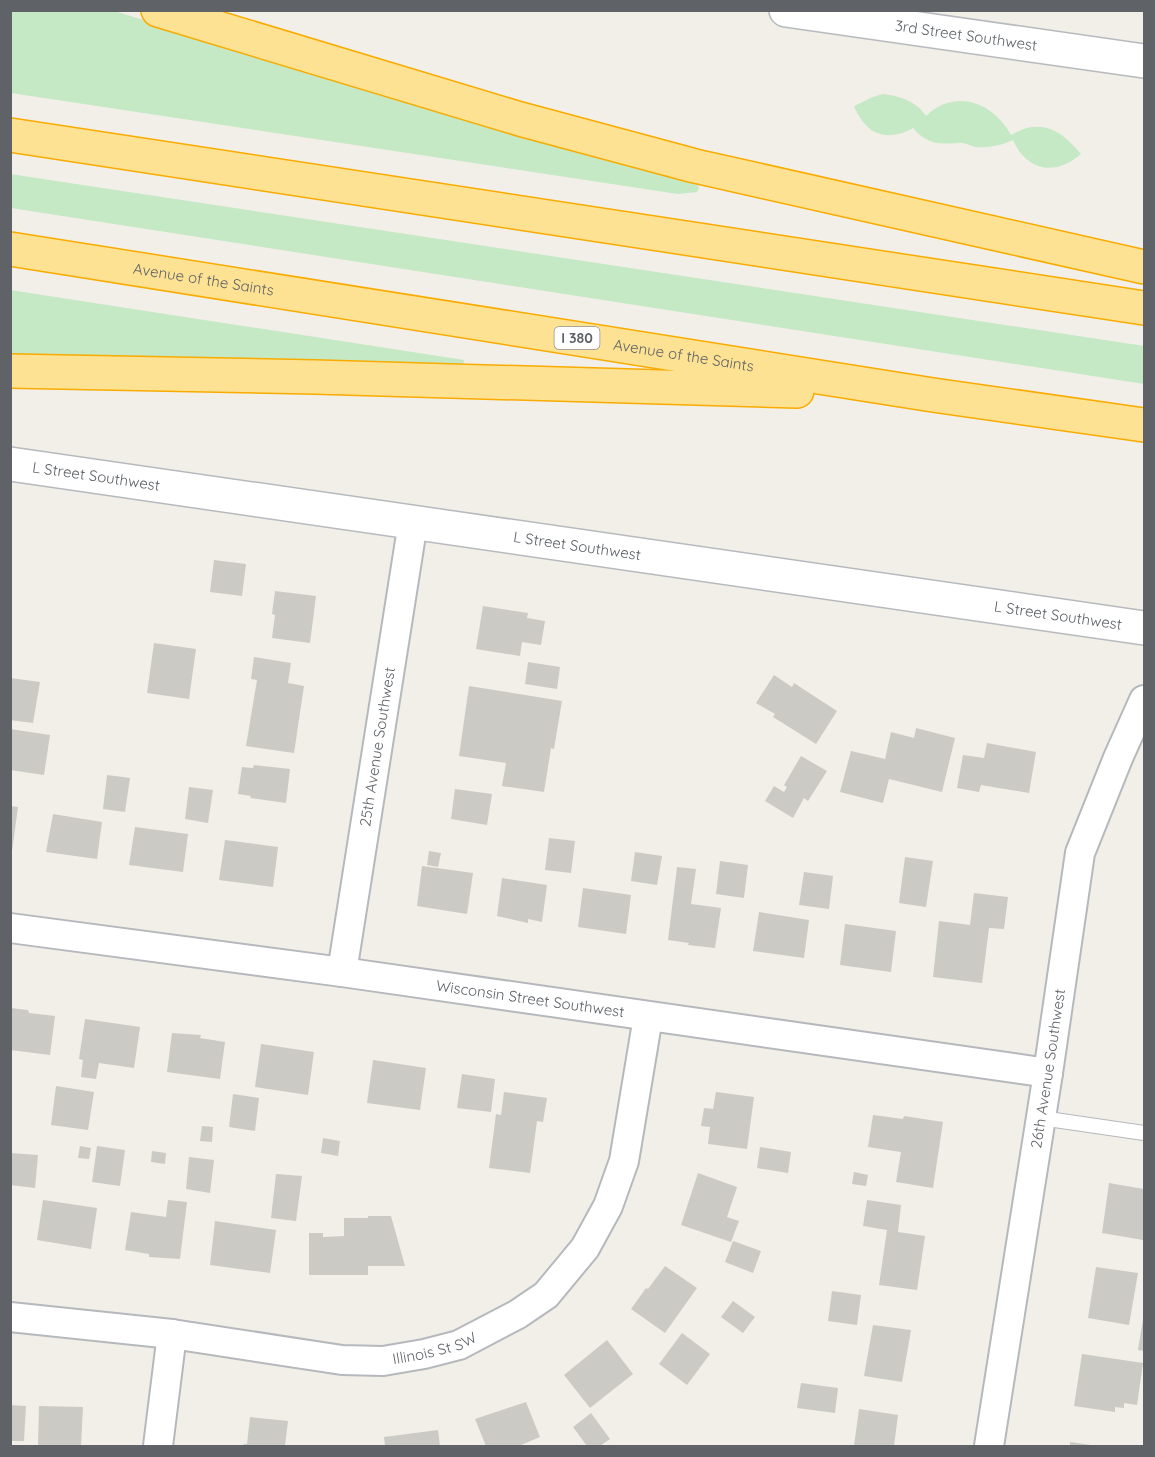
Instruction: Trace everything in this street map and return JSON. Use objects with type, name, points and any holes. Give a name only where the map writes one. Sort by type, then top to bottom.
[{"type":"highway","points":[[158,10],[520,119],[696,166],[1144,267]]},
{"type":"highway","points":[[10,135],[1144,308]]},
{"type":"highway","name":"Avenue of the Saints","points":[[10,249],[933,395],[1144,425]]},
{"type":"highway","points":[[10,372],[304,376],[933,395]]},
{"type":"street","name":"3rd Street Southwest","points":[[786,10],[1144,61]]},
{"type":"street","name":"L Street Southwest","points":[[10,464],[1144,628]]},
{"type":"street","name":"25th Avenue Southwest","points":[[342,972],[413,522]]},
{"type":"street","name":"26th Avenue Southwest","points":[[989,1446],[1080,854],[1144,700]]},
{"type":"street","name":"Wisconsin Street Southwest","points":[[10,928],[342,972],[1048,1073]]},
{"type":"street","name":"Illinois St SW","points":[[10,1317],[172,1335],[342,1360],[383,1360],[424,1354],[459,1345],[527,1308],[546,1295],[585,1248],[608,1206],[624,1161],[648,1017]]},
{"type":"street","points":[[158,1446],[172,1335]]},
{"type":"lane","points":[[1041,1118],[1144,1133]]},
{"type":"green space","points":[[10,11],[114,11],[365,87],[696,181],[699,188],[697,192],[678,194],[11,93]]},
{"type":"green space","points":[[883,94],[907,100],[926,116],[937,107],[949,103],[961,101],[973,103],[994,114],[1011,135],[1032,127],[1049,129],[1065,138],[1081,154],[1062,166],[1052,168],[1034,164],[1026,159],[1013,140],[995,146],[977,147],[961,143],[934,142],[918,134],[913,128],[894,135],[877,133],[864,123],[854,106]]},
{"type":"green space","points":[[10,174],[1144,346],[1144,384],[11,208]]},
{"type":"green space","points":[[10,290],[464,360],[462,370],[11,356]]},
{"type":"building","points":[[214,560],[246,564],[242,596],[210,592]]},
{"type":"building","points":[[275,591],[316,596],[310,643],[272,638]]},
{"type":"building","points":[[483,606],[528,613],[527,618],[545,621],[541,645],[522,642],[520,656],[476,649]]},
{"type":"building","points":[[154,643],[196,649],[189,699],[147,693]]},
{"type":"building","points":[[254,657],[291,663],[288,683],[304,686],[294,753],[246,746],[257,680],[251,679]]},
{"type":"building","points":[[528,662],[560,667],[557,689],[525,684]]},
{"type":"building","points":[[774,675],[792,687],[794,683],[837,711],[816,744],[773,717],[775,714],[756,703]]},
{"type":"building","points":[[10,678],[40,682],[33,723],[10,720]]},
{"type":"building","points":[[469,686],[562,701],[544,792],[502,786],[506,763],[459,756]]},
{"type":"building","points":[[916,728],[955,738],[942,792],[889,779],[883,803],[840,792],[851,751],[885,759],[891,732],[914,738]]},
{"type":"building","points":[[10,729],[50,735],[44,775],[10,770]]},
{"type":"building","points":[[987,743],[1036,752],[1029,793],[981,785],[979,792],[957,788],[963,755],[984,758]]},
{"type":"building","points":[[801,756],[827,771],[808,801],[804,798],[793,818],[765,801],[774,786],[784,792],[787,787],[784,785]]},
{"type":"building","points":[[254,765],[290,769],[286,803],[238,794],[242,767],[253,768]]},
{"type":"building","points":[[107,775],[130,778],[125,812],[103,809]]},
{"type":"building","points":[[189,787],[213,790],[208,823],[185,819]]},
{"type":"building","points":[[455,789],[492,794],[487,825],[451,819]]},
{"type":"building","points":[[10,806],[18,807],[12,851],[10,851]]},
{"type":"building","points":[[53,814],[102,822],[97,859],[46,852]]},
{"type":"building","points":[[135,827],[188,834],[183,872],[129,865]]},
{"type":"building","points":[[549,838],[575,841],[571,873],[545,870]]},
{"type":"building","points":[[225,840],[278,847],[273,887],[219,880]]},
{"type":"building","points":[[429,851],[441,853],[438,867],[427,865]]},
{"type":"building","points":[[635,852],[662,856],[657,885],[631,881]]},
{"type":"building","points":[[905,857],[933,861],[926,907],[899,903]]},
{"type":"building","points":[[720,861],[748,865],[744,898],[716,894]]},
{"type":"building","points":[[422,866],[473,873],[467,914],[417,906]]},
{"type":"building","points":[[677,867],[696,869],[691,904],[721,908],[715,948],[668,940]]},
{"type":"building","points":[[804,872],[833,876],[829,909],[799,905]]},
{"type":"building","points":[[502,878],[547,885],[542,922],[528,919],[528,923],[497,916]]},
{"type":"building","points":[[583,888],[631,895],[626,934],[578,927]]},
{"type":"building","points":[[974,893],[1008,897],[1004,929],[989,928],[982,983],[933,977],[939,921],[970,925]]},
{"type":"building","points":[[759,912],[809,920],[804,958],[753,951]]},
{"type":"building","points":[[845,924],[896,931],[891,972],[840,965]]},
{"type":"building","points":[[10,1008],[55,1016],[50,1055],[10,1050]]},
{"type":"building","points":[[85,1019],[140,1027],[134,1068],[99,1063],[96,1079],[81,1077],[83,1060],[79,1059]]},
{"type":"building","points":[[172,1033],[201,1035],[200,1038],[225,1042],[220,1079],[167,1072]]},
{"type":"building","points":[[261,1044],[314,1052],[308,1095],[255,1087]]},
{"type":"building","points":[[373,1060],[426,1068],[420,1110],[367,1103]]},
{"type":"building","points":[[462,1074],[495,1079],[491,1112],[457,1108]]},
{"type":"building","points":[[56,1086],[94,1092],[88,1130],[51,1125]]},
{"type":"building","points":[[504,1092],[547,1098],[543,1122],[537,1121],[530,1173],[489,1168],[496,1114],[501,1115]]},
{"type":"building","points":[[716,1092],[754,1097],[747,1149],[708,1144],[710,1127],[701,1126],[704,1108],[713,1109]]},
{"type":"building","points":[[233,1094],[259,1098],[255,1131],[229,1127]]},
{"type":"building","points":[[873,1115],[903,1119],[904,1116],[943,1122],[933,1188],[896,1182],[901,1152],[868,1147]]},
{"type":"building","points":[[202,1126],[213,1127],[212,1142],[200,1141]]},
{"type":"building","points":[[323,1138],[340,1141],[338,1156],[321,1153]]},
{"type":"building","points":[[80,1146],[91,1148],[89,1159],[78,1158]]},
{"type":"building","points":[[97,1146],[125,1150],[120,1186],[92,1182]]},
{"type":"building","points":[[760,1147],[791,1152],[788,1173],[757,1168]]},
{"type":"building","points":[[152,1151],[166,1153],[165,1164],[151,1162]]},
{"type":"building","points":[[10,1153],[38,1155],[35,1188],[10,1185]]},
{"type":"building","points":[[189,1157],[214,1160],[210,1193],[186,1189]]},
{"type":"building","points":[[854,1172],[868,1175],[866,1186],[852,1184]]},
{"type":"building","points":[[698,1173],[737,1187],[727,1217],[739,1221],[731,1242],[681,1225]]},
{"type":"building","points":[[276,1174],[302,1176],[296,1221],[271,1218]]},
{"type":"building","points":[[1109,1183],[1144,1189],[1143,1240],[1102,1233]]},
{"type":"building","points":[[43,1200],[97,1208],[91,1249],[37,1240]]},
{"type":"building","points":[[168,1200],[187,1202],[180,1259],[149,1257],[149,1254],[125,1250],[131,1212],[166,1217]]},
{"type":"building","points":[[867,1200],[901,1205],[898,1232],[925,1236],[917,1290],[879,1285],[887,1230],[863,1226]]},
{"type":"building","points":[[368,1216],[391,1216],[405,1266],[368,1266],[368,1275],[309,1275],[309,1233],[323,1233],[323,1237],[344,1236],[344,1218],[368,1218]]},
{"type":"building","points":[[215,1221],[276,1230],[270,1273],[210,1265]]},
{"type":"building","points":[[733,1241],[761,1251],[753,1273],[725,1262]]},
{"type":"building","points":[[665,1266],[697,1288],[665,1333],[631,1309]]},
{"type":"building","points":[[1096,1267],[1138,1273],[1129,1325],[1088,1318]]},
{"type":"building","points":[[832,1291],[861,1295],[857,1325],[828,1321]]},
{"type":"building","points":[[733,1301],[755,1317],[743,1333],[721,1317]]},
{"type":"building","points":[[1144,1319],[1144,1351],[1138,1350]]},
{"type":"building","points":[[873,1325],[911,1330],[902,1382],[864,1376]]},
{"type":"building","points":[[682,1333],[710,1354],[687,1385],[659,1364]]},
{"type":"building","points":[[607,1340],[633,1374],[590,1408],[564,1375]]},
{"type":"building","points":[[1082,1354],[1143,1363],[1137,1405],[1124,1403],[1124,1408],[1115,1407],[1115,1412],[1074,1406]]},
{"type":"building","points":[[801,1383],[838,1388],[835,1413],[797,1408]]},
{"type":"building","points":[[526,1402],[540,1437],[522,1446],[486,1446],[475,1419]]},
{"type":"building","points":[[10,1405],[26,1406],[24,1441],[10,1441]]},
{"type":"building","points":[[39,1406],[83,1407],[81,1446],[38,1446]]},
{"type":"building","points":[[859,1409],[898,1415],[894,1446],[854,1446]]},
{"type":"building","points":[[591,1413],[610,1439],[600,1446],[587,1446],[573,1427]]},
{"type":"building","points":[[250,1417],[288,1421],[285,1446],[243,1446],[247,1444]]},
{"type":"building","points":[[438,1430],[440,1446],[385,1446],[384,1437]]},
{"type":"building","points":[[1070,1442],[1091,1445],[1091,1446],[1070,1446]]}]
